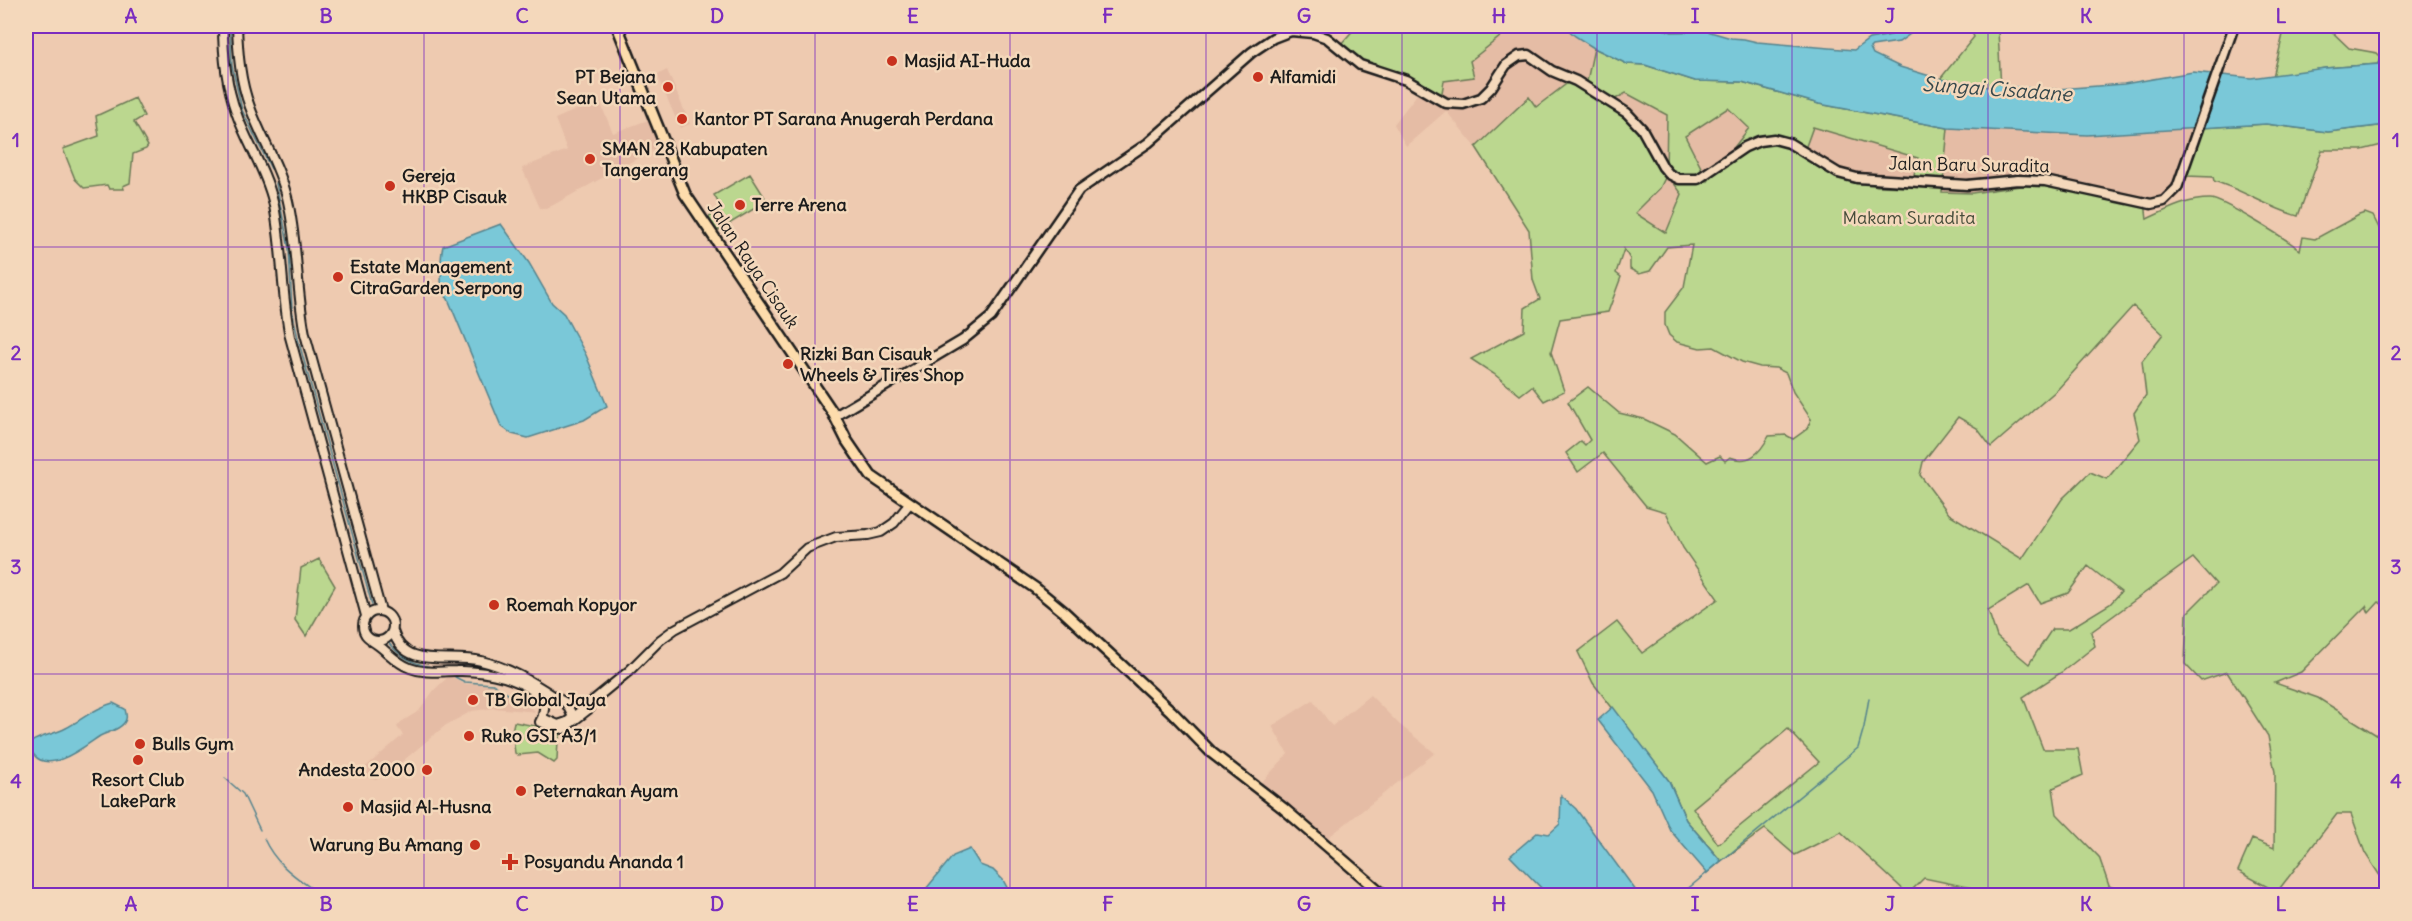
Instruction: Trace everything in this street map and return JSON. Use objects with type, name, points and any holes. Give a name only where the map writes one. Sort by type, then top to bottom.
[{"type":"main road","name":"Jalan Raya Cisauk","points":[[617,26],[686,194],[835,416],[847,441],[868,472],[877,481],[1035,588],[1063,610],[1171,711],[1212,753],[1283,808],[1384,896]]},
{"type":"main road","name":"Jalan Baru Suradita","points":[[1302,31],[1327,38],[1360,65],[1406,80],[1446,103],[1463,104],[1481,98],[1506,65],[1519,56],[1529,55],[1552,71],[1576,81],[1628,113],[1642,129],[1657,158],[1669,174],[1685,180],[1698,179],[1745,147],[1766,139],[1789,143],[1838,173],[1857,178],[1967,185],[2018,180],[2045,181],[2151,204],[2164,201],[2172,195],[2182,177],[2234,26]]},
{"type":"main road","points":[[835,416],[963,340],[981,326],[999,306],[1079,190],[1148,143],[1256,49],[1280,34],[1302,31]]},
{"type":"street","points":[[223,26],[225,68],[236,113],[267,179],[282,249],[285,311],[366,616],[363,629],[367,637],[396,662],[409,668],[435,673],[464,671],[492,674],[530,688],[545,703]]},
{"type":"street","points":[[237,26],[239,65],[250,107],[281,175],[296,248],[300,308],[305,334],[381,611]]},
{"type":"street","points":[[1302,31],[1312,26]]},
{"type":"street","points":[[267,179],[281,175]]},
{"type":"street","points":[[307,392],[321,388]]},
{"type":"street","points":[[542,718],[561,725],[629,671],[660,640],[675,629],[780,573],[807,548],[836,537],[881,532],[894,523],[910,503]]},
{"type":"street","points":[[366,616],[381,611],[390,616],[399,645],[415,656],[480,660],[514,673],[566,703],[574,706],[588,704]]},
{"type":"street","points":[[372,641],[382,641],[393,631]]},
{"type":"street","points":[[542,718],[545,703],[555,697]]},
{"type":"street","points":[[566,703],[573,717]]},
{"type":"street","points":[[542,718],[563,729],[590,708],[588,704]]},
{"type":"shaded area","points":[[1495,26],[1564,26],[1594,48],[1586,87],[1573,79],[1536,107],[1528,97],[1476,147],[1446,111],[1406,146],[1394,124],[1421,89],[1444,81],[1501,36]]},
{"type":"shaded area","points":[[667,70],[690,124],[680,128],[657,75]]},
{"type":"shaded area","points":[[1625,93],[1667,115],[1667,174],[1682,194],[1666,234],[1635,213],[1660,188],[1608,102]]},
{"type":"shaded area","name":"SMAN 28 Kabupaten Tangerang","points":[[599,100],[613,133],[648,120],[658,147],[546,209],[540,208],[522,168],[567,150],[555,119]]},
{"type":"shaded area","points":[[1729,107],[1749,128],[1708,182],[1685,136]]},
{"type":"shaded area","points":[[1813,127],[1918,158],[1911,187],[1877,186],[1843,173],[1805,150]]},
{"type":"shaded area","points":[[1948,128],[2087,135],[2199,128],[2171,192],[2145,201],[2054,181],[1972,193],[1941,192]]},
{"type":"shaded area","points":[[449,676],[466,684],[491,683],[537,712],[494,708],[472,711],[446,725],[392,770],[376,780],[367,777],[362,770],[403,735],[397,727],[419,711],[434,690]]},
{"type":"shaded area","points":[[1370,695],[1400,725],[1435,753],[1325,840],[1259,785],[1288,754],[1272,726],[1313,700],[1332,726]]},
{"type":"green space","points":[[1357,26],[1495,26],[1501,36],[1470,61],[1474,77],[1444,81],[1440,104],[1421,89],[1361,62],[1340,45]]},
{"type":"green space","points":[[1969,26],[2002,26],[1998,30],[2001,90],[1940,79],[1974,37]]},
{"type":"green space","points":[[2285,26],[2326,26],[2349,48],[2377,53],[2381,57],[2379,64],[2325,68],[2273,77]]},
{"type":"green space","name":"Makam Suradita","points":[[1594,48],[1627,64],[1645,65],[1695,81],[1742,82],[1819,104],[1948,128],[1942,192],[1972,193],[2054,181],[2145,201],[2147,219],[2185,203],[2210,199],[2241,212],[2300,250],[2303,237],[2315,239],[2359,215],[2365,213],[2373,216],[2386,242],[2386,425],[2382,429],[2386,433],[2386,603],[2384,606],[2379,602],[2369,613],[2366,606],[2301,672],[2275,683],[2318,698],[2386,741],[2386,885],[2365,853],[2351,814],[2337,814],[2277,892],[2238,871],[2252,839],[2274,848],[2275,772],[2268,736],[2227,672],[2201,681],[2185,664],[2187,613],[2216,584],[2193,558],[2091,632],[2095,646],[2062,672],[2023,697],[2043,749],[2078,749],[2083,775],[2053,788],[2057,814],[2099,857],[2109,886],[2131,895],[1979,895],[1972,888],[1924,878],[1908,894],[1841,832],[1795,855],[1765,829],[1721,861],[1686,820],[1669,781],[1593,683],[1578,652],[1617,622],[1642,653],[1718,599],[1683,548],[1666,512],[1646,506],[1603,453],[1578,472],[1566,453],[1581,441],[1585,445],[1590,440],[1568,402],[1588,387],[1619,413],[1644,419],[1675,434],[1707,462],[1720,456],[1725,461],[1730,457],[1743,459],[1753,456],[1762,448],[1769,436],[1786,435],[1793,439],[1807,429],[1811,419],[1793,392],[1786,373],[1776,368],[1742,362],[1714,347],[1700,348],[1677,342],[1669,335],[1665,325],[1665,312],[1684,287],[1692,245],[1667,247],[1650,271],[1639,274],[1630,269],[1630,259],[1624,249],[1616,273],[1621,277],[1608,312],[1560,319],[1551,352],[1564,391],[1544,401],[1532,386],[1520,395],[1471,359],[1524,331],[1525,308],[1540,299],[1533,280],[1529,230],[1476,147],[1529,97],[1536,107],[1573,79],[1586,86]],"holes":[[[1626,93],[1667,115],[1666,172],[1646,139],[1608,103]],[[1728,108],[1749,128],[1708,181],[1685,136]],[[1813,127],[1918,158],[1911,187],[1877,186],[1843,173],[1805,149]],[[1667,174],[1682,194],[1666,233],[1635,213],[1660,188]],[[2133,306],[2163,334],[2142,361],[2146,395],[2134,413],[2140,439],[2107,479],[2090,472],[2062,499],[2022,559],[1949,514],[1920,475],[1923,462],[1958,417],[1977,428],[1991,447],[2058,389]],[[2088,566],[2121,592],[2110,604],[2069,629],[2052,629],[2029,664],[1997,637],[1988,610],[2029,585],[2040,603],[2068,593]],[[1788,729],[1819,762],[1718,844],[1693,808]]]},
{"type":"green space","points":[[135,98],[144,116],[134,122],[148,146],[133,154],[130,183],[123,186],[124,189],[109,189],[107,185],[84,188],[75,179],[63,149],[99,136],[96,116]]},
{"type":"green space","points":[[2266,124],[2328,132],[2386,125],[2386,144],[2362,150],[2322,150],[2298,216],[2214,181],[2213,177],[2186,176],[2199,128]]},
{"type":"green space","name":"Terre Arena","points":[[750,174],[767,201],[714,233],[706,219],[722,209],[714,195]]},
{"type":"green space","points":[[319,559],[335,586],[306,636],[295,620],[301,568]]},
{"type":"green space","points":[[514,722],[562,731],[558,740],[557,760],[554,763],[538,753],[518,755],[515,753],[512,731]]},
{"type":"water","points":[[1564,26],[1653,26],[1672,32],[1707,31],[1757,42],[1854,50],[1869,39],[1891,35],[1909,26],[1921,26],[1899,42],[1872,46],[1870,48],[1873,54],[1900,67],[1940,79],[2020,92],[2124,84],[2193,72],[2251,78],[2325,68],[2379,64],[2381,57],[2386,57],[2386,125],[2328,132],[2266,124],[2087,135],[1948,128],[1819,104],[1742,82],[1695,81],[1645,65],[1627,64],[1594,48]]},
{"type":"water","points":[[501,224],[529,263],[552,303],[564,314],[586,355],[607,406],[584,420],[528,438],[512,434],[501,426],[448,299],[441,290],[443,246]]},
{"type":"water","points":[[113,703],[125,709],[126,719],[119,727],[58,760],[49,762],[34,755],[31,742],[62,730],[94,711]]},
{"type":"water","points":[[1613,707],[1669,781],[1686,820],[1721,861],[1707,873],[1670,830],[1652,790],[1598,720]]},
{"type":"water","points":[[1561,795],[1576,809],[1639,895],[1548,895],[1510,856],[1538,832],[1549,834],[1560,824]]},
{"type":"water","points":[[970,849],[980,865],[993,870],[1003,880],[1011,895],[921,895],[953,856]]},
{"type":"waterway","points":[[230,26],[232,66],[242,110],[271,169]]},
{"type":"waterway","name":"Sungai Cisadane","points":[[1995,89],[2035,92]]},
{"type":"waterway","points":[[276,183],[289,249],[292,309],[298,339],[372,605]]},
{"type":"waterway","points":[[387,641],[410,660],[438,668]]},
{"type":"waterway","points":[[455,677],[465,682],[493,684],[520,702]]},
{"type":"waterway","points":[[1679,896],[1858,748],[1869,698]]},
{"type":"waterway","points":[[225,778],[243,794],[260,830]]},
{"type":"waterway","points":[[264,839],[282,865],[322,896]]},
{"type":"waterway","points":[[1654,896],[1661,896]]},
{"type":"place","name":"Masjid AI-Huda","points":[[892,61]]},
{"type":"place","name":"Alfamidi","points":[[1258,77]]},
{"type":"place","name":"PT Bejana Sean Utama","points":[[668,87]]},
{"type":"place","name":"Kantor PT Sarana Anugerah Perdana","points":[[682,119]]},
{"type":"place","name":"SMAN 28 Kabupaten Tangerang","points":[[590,159]]},
{"type":"place","name":"Gereja HKBP Cisauk","points":[[390,186]]},
{"type":"place","name":"Terre Arena","points":[[740,205]]},
{"type":"place","name":"Estate Management CitraGarden Serpong","points":[[338,277]]},
{"type":"place","name":"Rizki Ban Cisauk Wheels & Tires Shop","points":[[788,364]]},
{"type":"place","name":"Roemah Kopyor","points":[[494,605]]},
{"type":"place","name":"TB Global Jaya","points":[[473,700]]},
{"type":"place","name":"Ruko GSI A3/1","points":[[469,736]]},
{"type":"place","name":"Bulls Gym","points":[[140,744]]},
{"type":"place","name":"Resort Club LakePark","points":[[138,760]]},
{"type":"place","name":"Andesta 2000","points":[[427,770]]},
{"type":"place","name":"Peternakan Ayam","points":[[521,791]]},
{"type":"place","name":"Masjid Al-Husna","points":[[348,807]]},
{"type":"place","name":"Warung Bu Amang","points":[[475,845]]},
{"type":"place","name":"Posyandu Ananda 1","points":[[510,862]]}]
